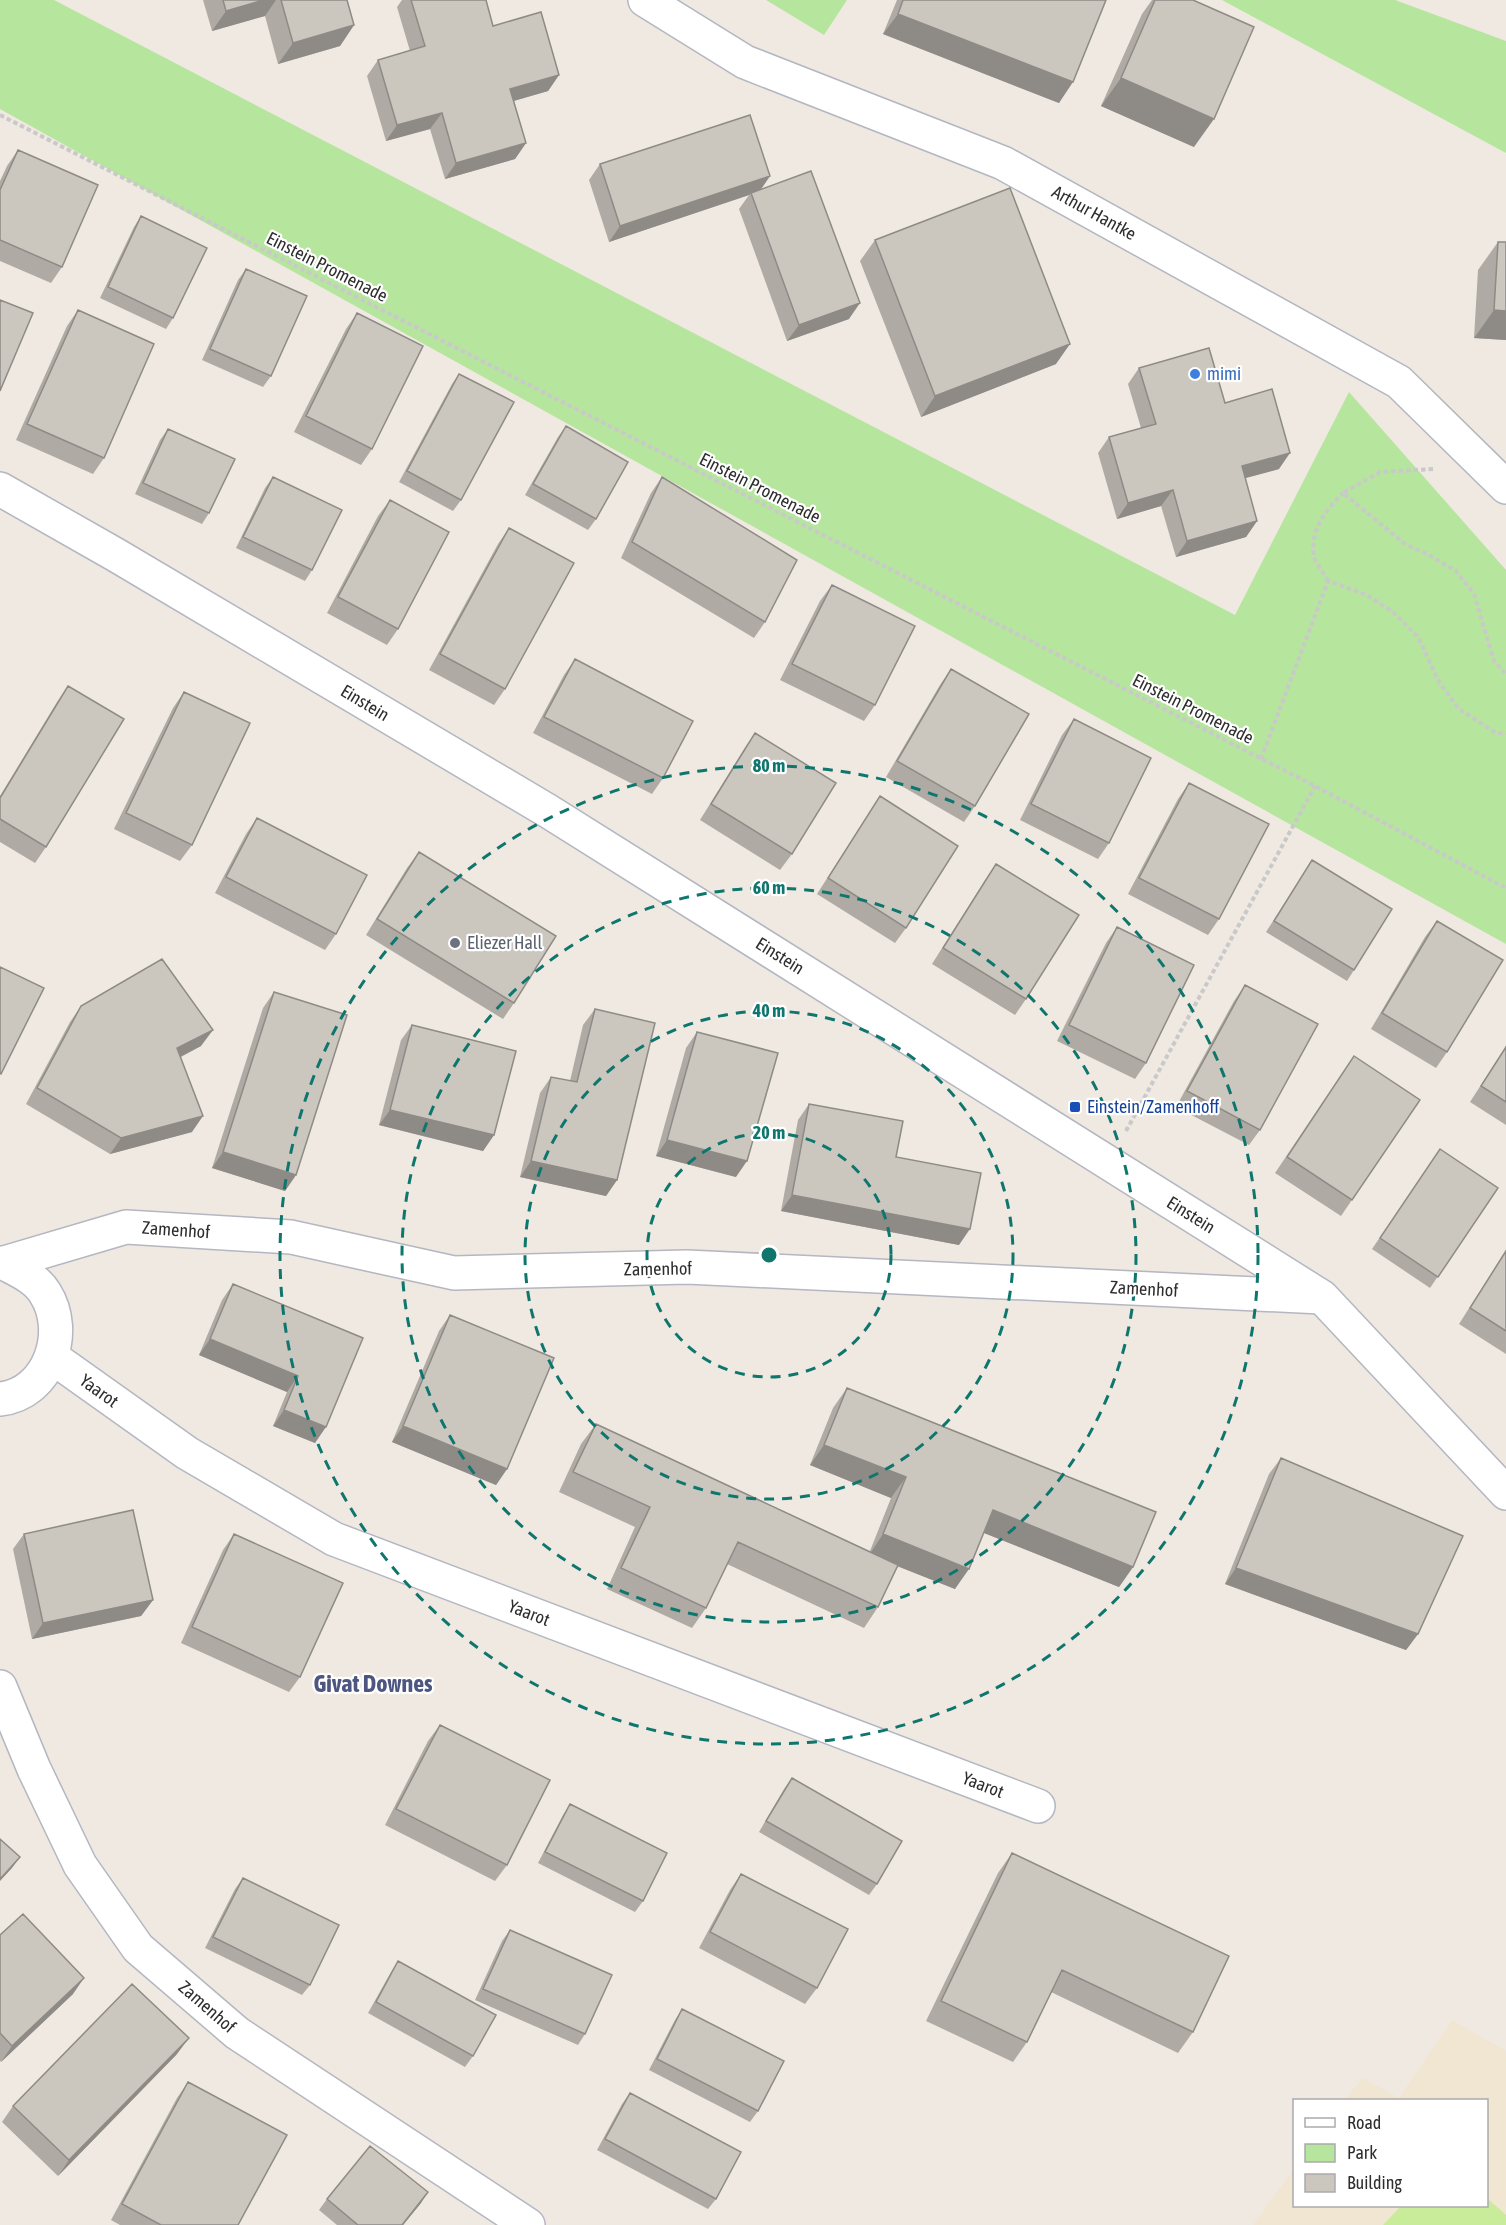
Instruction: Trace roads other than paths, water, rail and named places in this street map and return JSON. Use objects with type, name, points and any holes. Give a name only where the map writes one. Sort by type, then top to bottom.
[{"type":"street","name":"Arthur Hantke","points":[[645,0],[745,62],[1003,163],[1399,382],[1506,487]]},
{"type":"street","name":"Einstein","points":[[0,489],[127,561],[548,811],[1322,1297],[1506,1493]]},
{"type":"street","name":"Zamenhof","points":[[2,1263],[126,1227],[291,1237],[454,1273],[687,1267],[1322,1297]]},
{"type":"street","points":[[0,1399],[7,1398],[30,1386],[44,1372],[52,1357],[57,1334],[52,1306],[45,1292],[36,1281],[2,1263]]},
{"type":"street","name":"Yaarot","points":[[52,1357],[187,1453],[334,1539],[1038,1806]]},
{"type":"street","name":"Zamenhof","points":[[0,1687],[34,1769],[80,1865],[138,1948],[237,2033],[528,2225]]},
{"type":"place","name":"mimi","points":[[1195,374]]},
{"type":"place","name":"Eliezer Hall","points":[[455,943]]},
{"type":"place","name":"Einstein/Zamenhoff","points":[[1075,1107]]},
{"type":"district","name":"Givat Downes","points":[[373,1684]]}]
